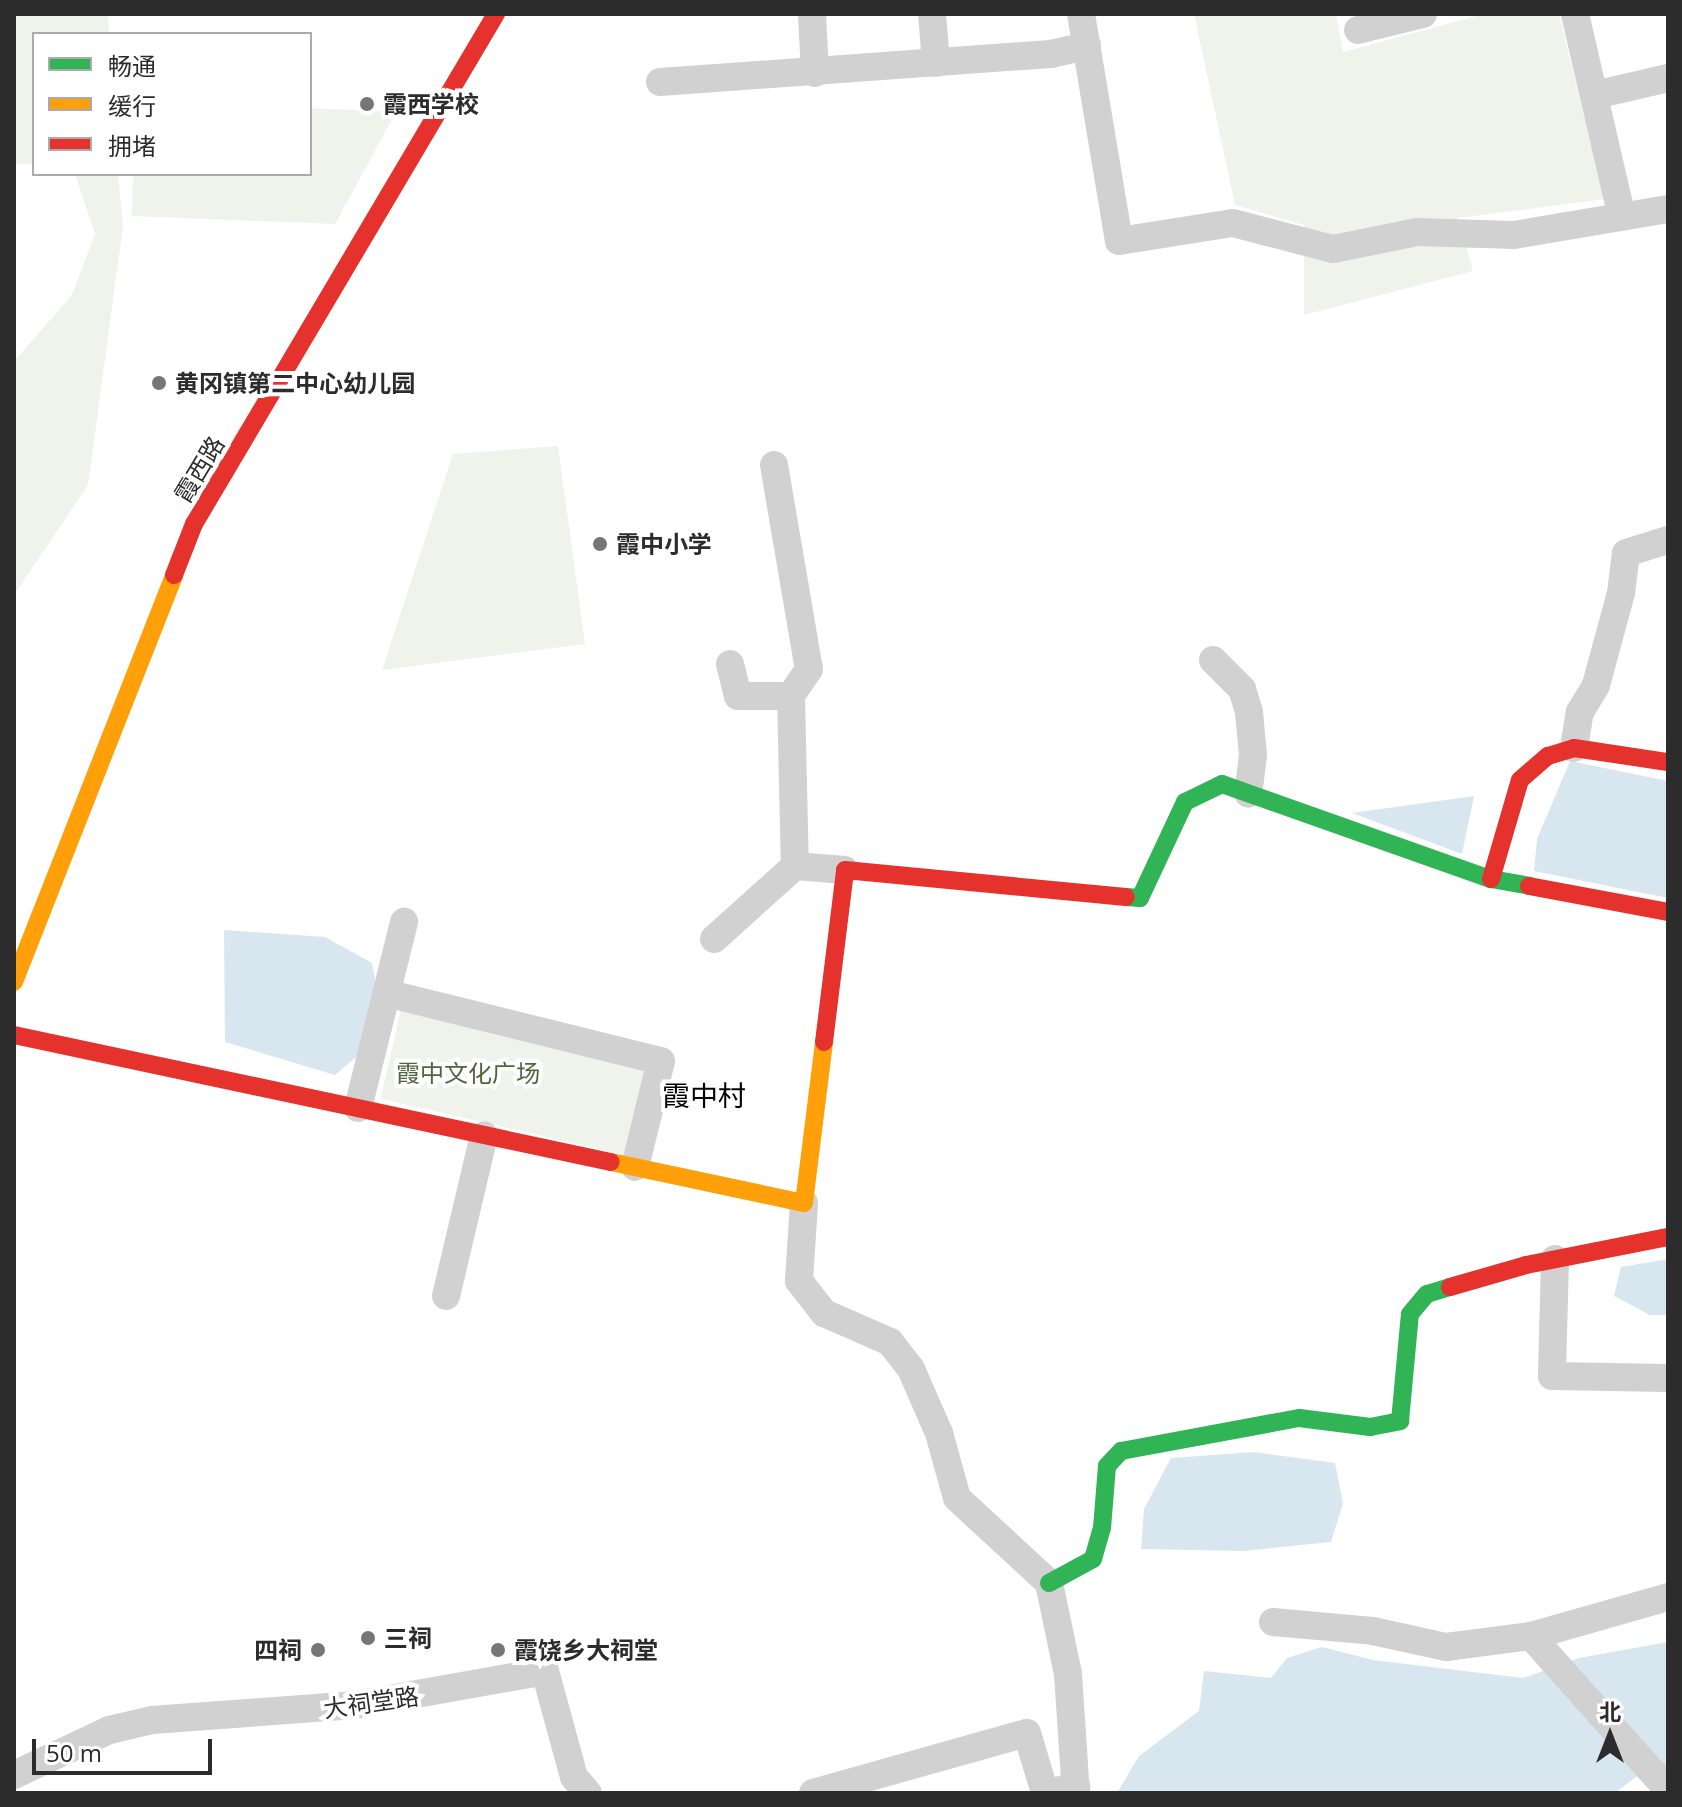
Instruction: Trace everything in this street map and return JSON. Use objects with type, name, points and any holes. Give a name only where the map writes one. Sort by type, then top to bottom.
[{"type":"street","name":"霞西路","points":[[14,982],[194,524],[496,14]]},
{"type":"street","points":[[812,14],[815,73]]},
{"type":"street","points":[[932,14],[936,63]]},
{"type":"street","points":[[1081,14],[1119,241],[1233,223],[1333,249],[1417,232],[1514,235],[1668,209]]},
{"type":"street","points":[[1358,30],[1423,14]]},
{"type":"street","points":[[1575,14],[1622,217]]},
{"type":"street","points":[[660,82],[936,63],[1087,46]]},
{"type":"street","points":[[1595,95],[1668,78]]},
{"type":"street","points":[[774,465],[809,669],[791,696],[795,866]]},
{"type":"street","points":[[1574,748],[1580,712],[1596,685],[1621,593],[1626,553],[1668,540]]},
{"type":"street","points":[[1213,660],[1242,689],[1246,701],[1253,728],[1248,794]]},
{"type":"street","points":[[730,664],[738,696],[791,696]]},
{"type":"street","points":[[1491,879],[1520,780],[1548,756],[1574,748],[1668,762]]},
{"type":"street","points":[[714,939],[795,866],[1140,898],[1185,802],[1222,784],[1491,879],[1668,912]]},
{"type":"street","points":[[813,1793],[1027,1733],[1045,1793],[1076,1790],[1068,1674],[1049,1583],[957,1498],[939,1433],[911,1369],[890,1342],[824,1313],[799,1281],[804,1203],[845,870]]},
{"type":"street","points":[[358,1108],[404,922]]},
{"type":"street","points":[[386,993],[661,1061],[635,1167]]},
{"type":"street","points":[[14,1035],[804,1203]]},
{"type":"street","points":[[446,1296],[484,1135]]},
{"type":"street","points":[[1049,1583],[1093,1559],[1102,1528],[1107,1466],[1121,1451],[1299,1418],[1370,1427],[1400,1421],[1410,1314],[1427,1294],[1555,1259],[1668,1237]]},
{"type":"street","points":[[1555,1259],[1552,1376],[1668,1378]]},
{"type":"street","points":[[1273,1622],[1373,1631],[1446,1647],[1531,1636],[1668,1597]]},
{"type":"street","points":[[1531,1636],[1668,1790],[1661,1793]]},
{"type":"street","name":"大祠堂路","points":[[14,1775],[109,1730],[152,1720],[343,1706],[545,1671],[574,1777],[588,1793]]},
{"type":"green space","points":[[14,14],[108,14],[109,32],[32,32],[32,164],[14,164]]},
{"type":"green space","points":[[1194,14],[1336,14],[1343,52],[1484,14],[1559,14],[1604,199],[1458,218],[1473,271],[1304,315],[1304,225],[1235,205]]},
{"type":"green space","points":[[312,108],[396,112],[335,224],[132,216],[133,176],[312,176]]},
{"type":"green space","points":[[76,176],[118,176],[123,226],[88,485],[14,595],[16,359],[72,295],[95,234]]},
{"type":"green space","points":[[558,446],[585,644],[382,670],[453,454]]},
{"type":"green space","name":"霞中文化广场","points":[[401,1010],[650,1068],[630,1156],[381,1099]]},
{"type":"shaded area","points":[[1570,761],[1668,781],[1668,898],[1534,871],[1537,839]]},
{"type":"shaded area","points":[[1474,796],[1462,854],[1352,813]]},
{"type":"shaded area","points":[[224,930],[325,937],[372,963],[378,996],[368,1047],[335,1075],[225,1042]]},
{"type":"shaded area","points":[[1668,1259],[1668,1315],[1650,1315],[1614,1296],[1621,1267]]},
{"type":"shaded area","points":[[1254,1452],[1335,1463],[1343,1503],[1331,1542],[1243,1551],[1141,1549],[1144,1509],[1171,1458]]},
{"type":"shaded area","points":[[1668,1642],[1668,1767],[1653,1764],[1615,1793],[1117,1793],[1139,1756],[1199,1711],[1204,1671],[1271,1678],[1287,1658],[1322,1647],[1373,1660],[1523,1678],[1579,1658]]},
{"type":"traffic: fast","points":[[1126,897],[1140,898],[1185,802],[1222,784],[1491,879],[1529,886]]},
{"type":"traffic: fast","points":[[1049,1583],[1093,1559],[1102,1528],[1107,1466],[1121,1451],[1299,1418],[1370,1427],[1400,1421],[1410,1314],[1427,1294],[1450,1287]]},
{"type":"traffic: slow","points":[[14,982],[174,575]]},
{"type":"traffic: slow","points":[[611,1162],[804,1203],[824,1042]]},
{"type":"traffic: jam","points":[[174,575],[194,524],[496,14]]},
{"type":"traffic: jam","points":[[1491,879],[1520,780],[1548,756],[1574,748],[1668,762]]},
{"type":"traffic: jam","points":[[824,1042],[845,870],[1126,897]]},
{"type":"traffic: jam","points":[[1529,886],[1668,912]]},
{"type":"traffic: jam","points":[[14,1035],[611,1162]]},
{"type":"traffic: jam","points":[[1450,1287],[1526,1265],[1668,1237]]},
{"type":"place","name":"霞西学校","points":[[367,104]]},
{"type":"place","name":"黄冈镇第二中心幼儿园","points":[[159,383]]},
{"type":"place","name":"霞中小学","points":[[600,544]]},
{"type":"place","name":"三祠","points":[[368,1638]]},
{"type":"place","name":"四祠","points":[[318,1650]]},
{"type":"place","name":"霞饶乡大祠堂","points":[[498,1650]]},
{"type":"district","name":"霞中村","points":[[704,1095]]}]
